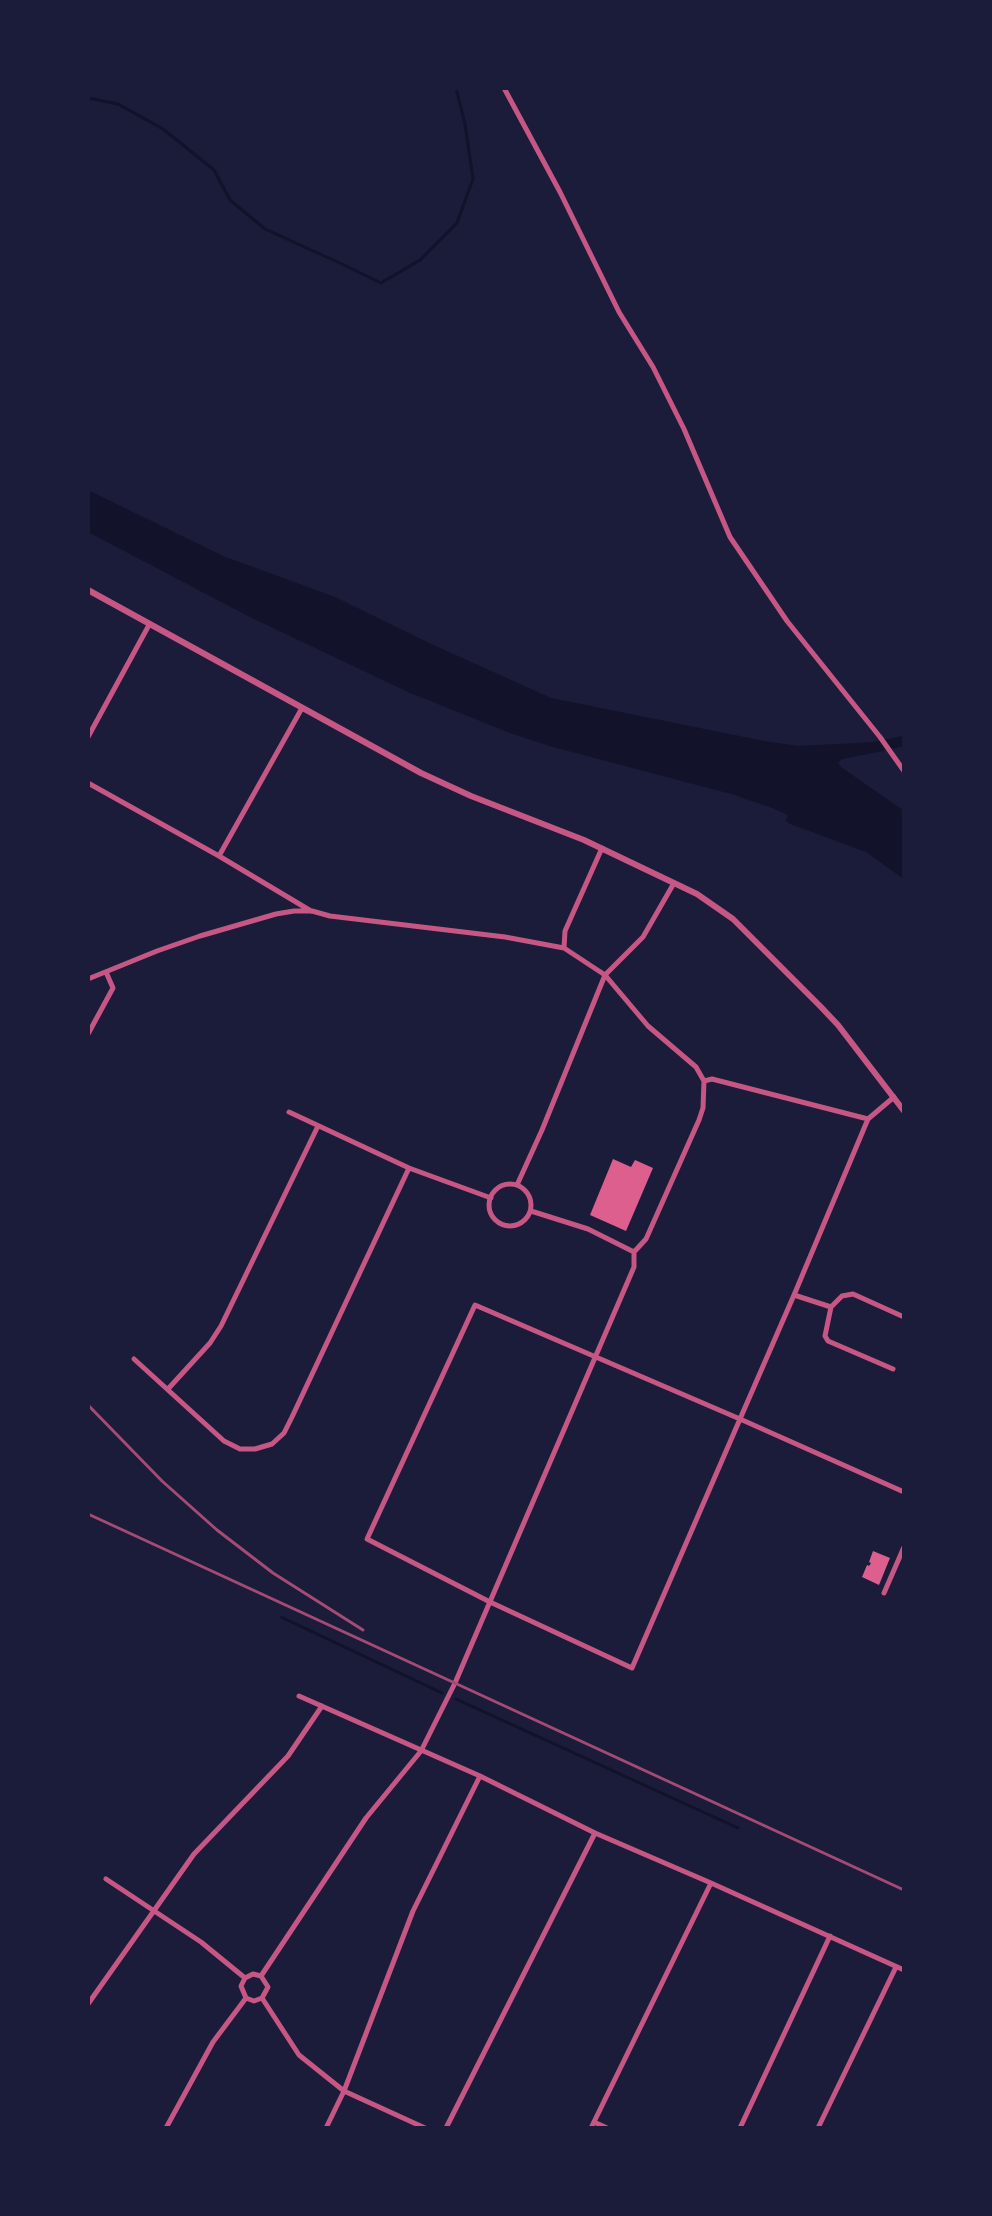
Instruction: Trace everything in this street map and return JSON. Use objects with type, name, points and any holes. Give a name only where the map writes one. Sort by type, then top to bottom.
[{"type":"street","points":[[504,88],[619,312],[653,367],[684,429],[730,537],[787,621],[904,771]]},
{"type":"street","points":[[88,590],[435,780],[602,848],[697,894],[726,914],[756,941],[838,1025],[904,1111]]},
{"type":"street","points":[[88,737],[149,625]]},
{"type":"street","points":[[219,856],[302,708]]},
{"type":"street","points":[[88,783],[312,911],[564,948],[605,975],[648,1026],[696,1067],[704,1081],[703,1108],[699,1120],[646,1239],[634,1252],[634,1267],[456,1680],[421,1751],[366,1818],[261,1976]]},
{"type":"street","points":[[564,948],[565,931],[602,848]]},
{"type":"street","points":[[517,1185],[605,975],[643,937],[674,882]]},
{"type":"street","points":[[88,979],[200,936],[276,914],[312,911]]},
{"type":"street","points":[[88,1034],[113,988],[106,972]]},
{"type":"street","points":[[704,1081],[712,1079],[868,1119]]},
{"type":"street","points":[[894,1097],[868,1119],[794,1295],[740,1419],[632,1668],[490,1602],[367,1539],[475,1305],[740,1419],[904,1492]]},
{"type":"street","points":[[289,1112],[409,1168],[491,1198]]},
{"type":"street","points":[[168,1389],[210,1343],[221,1326],[318,1126]]},
{"type":"street","points":[[134,1359],[224,1441],[240,1449],[272,1444],[284,1433],[409,1168]]},
{"type":"street","points":[[517,1185],[529,1195],[531,1211],[519,1224],[502,1225],[491,1213],[491,1198],[502,1186],[517,1185]]},
{"type":"street","points":[[531,1211],[588,1229],[634,1252]]},
{"type":"street","points":[[893,1369],[828,1341],[825,1336],[831,1307],[842,1296],[853,1294],[904,1317]]},
{"type":"street","points":[[794,1295],[831,1307]]},
{"type":"street","points":[[884,1593],[904,1547]]},
{"type":"street","points":[[299,1696],[480,1776],[595,1833],[904,1970]]},
{"type":"street","points":[[88,2004],[194,1854],[288,1756],[322,1706]]},
{"type":"street","points":[[326,2128],[344,2091],[413,1911],[480,1776]]},
{"type":"street","points":[[446,2128],[595,1833]]},
{"type":"street","points":[[106,1879],[201,1942],[245,1978]]},
{"type":"street","points":[[607,2128],[592,2125],[711,1883]]},
{"type":"street","points":[[740,2128],[830,1936]]},
{"type":"street","points":[[818,2128],[896,1967]]},
{"type":"street","points":[[253,1974],[261,1976],[268,1987],[262,1998],[254,2001],[246,1998],[241,1990],[245,1978],[253,1974]]},
{"type":"street","points":[[166,2128],[213,2042],[246,1998]]},
{"type":"street","points":[[262,1998],[299,2055],[344,2091],[425,2128]]},
{"type":"shaded area","points":[[88,490],[223,556],[335,597],[551,698],[798,746],[877,742],[883,751],[842,759],[838,763],[904,811],[904,879],[866,852],[790,824],[786,821],[788,815],[772,808],[510,733],[408,692],[250,617],[88,532]]},
{"type":"building","points":[[613,1159],[631,1167],[635,1160],[653,1168],[626,1231],[590,1215]]},
{"type":"building","points":[[873,1551],[890,1558],[879,1585],[862,1577],[871,1563]]},
{"type":"waterway","points":[[88,98],[118,104],[163,129],[214,170],[230,200],[265,229],[381,283],[420,260],[457,223],[473,179],[456,88]]},
{"type":"waterway","points":[[869,748],[904,741]]},
{"type":"waterway","points":[[281,1617],[442,1693]]},
{"type":"waterway","points":[[456,1699],[738,1828]]},
{"type":"railway","points":[[88,1405],[162,1481],[217,1530],[273,1573],[363,1630]]},
{"type":"railway","points":[[88,1514],[904,1890]]}]
